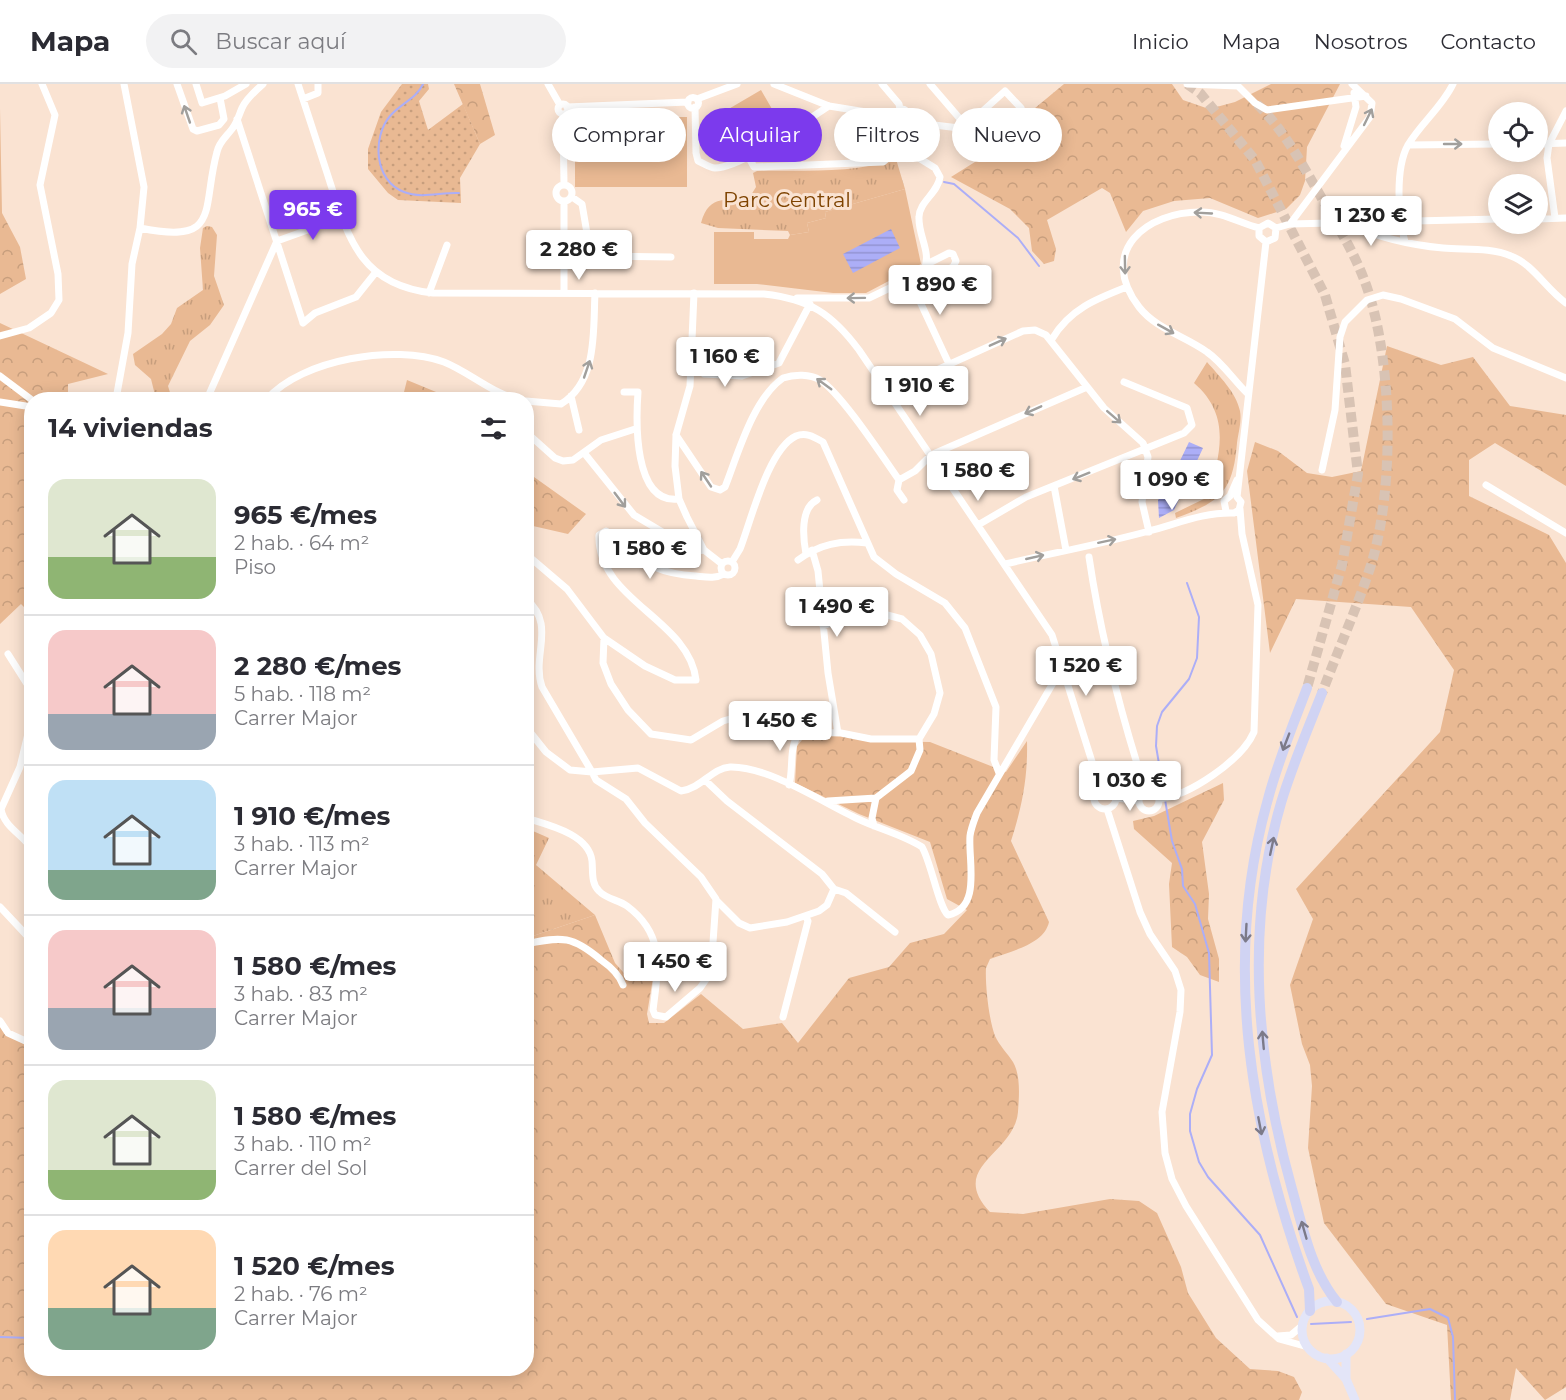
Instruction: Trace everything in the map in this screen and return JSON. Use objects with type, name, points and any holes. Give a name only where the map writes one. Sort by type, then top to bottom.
[{"type":"highway","points":[[1307,688],[1283,750],[1267,801],[1254,862],[1248,907],[1245,988],[1250,1072],[1263,1140],[1309,1289],[1310,1311]]},
{"type":"highway","points":[[1322,693],[1280,804],[1268,864],[1259,952],[1260,1005],[1266,1073],[1280,1145],[1309,1248],[1324,1285],[1337,1302]]},
{"type":"main road","points":[[1327,1358],[1346,1354],[1358,1340],[1359,1324],[1351,1309],[1337,1302],[1322,1303],[1310,1311],[1303,1325],[1303,1336],[1308,1347],[1327,1358],[1346,1379],[1355,1400]]},
{"type":"main road","points":[[1346,1354],[1346,1379]]},
{"type":"street","points":[[0,336],[29,328],[51,313],[59,300],[58,274],[39,185],[55,115],[42,84]]},
{"type":"street","points":[[117,392],[128,333],[132,264],[140,228],[144,187],[124,84]]},
{"type":"street","points":[[177,84],[193,129],[197,131],[219,125],[224,119],[220,98]]},
{"type":"street","points":[[196,84],[202,104],[220,98],[234,87],[246,84]]},
{"type":"street","points":[[140,228],[175,234],[194,230],[200,224],[209,203],[218,149],[243,106],[262,84]]},
{"type":"street","points":[[298,84],[341,218],[352,245],[376,272],[405,288],[429,293],[755,293],[794,298],[864,299],[923,272]]},
{"type":"street","points":[[303,99],[318,93],[318,84]]},
{"type":"street","points":[[548,84],[563,108]]},
{"type":"street","points":[[582,108],[687,102],[692,97],[697,99],[737,84]]},
{"type":"street","points":[[774,84],[829,105],[855,108]]},
{"type":"street","points":[[882,84],[899,104],[899,108]]},
{"type":"street","points":[[930,84],[952,110]]},
{"type":"street","points":[[1187,84],[1238,86],[1255,103],[1268,110],[1366,96]]},
{"type":"street","points":[[1342,151],[1356,107],[1351,84]]},
{"type":"street","points":[[1290,224],[1342,151],[1370,117],[1372,103],[1351,84]]},
{"type":"street","points":[[1405,242],[1399,220],[1402,159],[1408,145],[1453,84]]},
{"type":"street","points":[[986,108],[1005,91],[1021,108]]},
{"type":"street","points":[[697,99],[698,103],[695,108],[698,161]]},
{"type":"street","points":[[687,102],[690,107],[695,108]]},
{"type":"street","points":[[822,109],[829,105]]},
{"type":"street","points":[[1555,218],[1547,158],[1550,144],[1566,111]]},
{"type":"street","points":[[237,119],[303,323],[315,313],[356,297],[376,272]]},
{"type":"street","points":[[1408,145],[1488,144]]},
{"type":"street","points":[[1550,144],[1566,144]]},
{"type":"street","points":[[564,162],[564,185]]},
{"type":"street","points":[[700,162],[713,168],[728,166],[736,162]]},
{"type":"street","points":[[751,162],[754,167],[883,162]]},
{"type":"street","points":[[925,162],[935,168],[940,177],[935,192],[920,210],[918,219],[927,259],[923,272],[925,277],[930,278],[953,267],[956,261],[953,254],[949,253],[927,259]]},
{"type":"street","points":[[564,202],[559,200],[556,192],[558,187],[564,185],[571,188],[572,197],[582,204],[590,251],[594,256],[671,257]]},
{"type":"street","points":[[564,202],[572,197]]},
{"type":"street","points":[[564,202],[564,293]]},
{"type":"street","points":[[1248,394],[1214,358],[1145,315],[1127,287],[1125,267],[1128,244],[1141,228],[1181,214],[1202,212],[1216,213],[1259,228],[1268,223],[1276,228],[1290,224],[1488,219]]},
{"type":"street","points":[[210,392],[277,241],[341,218]]},
{"type":"street","points":[[1548,218],[1566,218]]},
{"type":"street","points":[[1346,223],[1385,239],[1440,248],[1498,252],[1512,256],[1523,262],[1566,303]]},
{"type":"street","points":[[1259,228],[1259,236],[1266,242]]},
{"type":"street","points":[[1266,242],[1275,238],[1276,228]]},
{"type":"street","points":[[1005,564],[1066,550],[1087,551],[1204,514],[1233,497],[1240,474],[1266,242]]},
{"type":"street","points":[[429,293],[447,245]]},
{"type":"street","points":[[909,278],[949,364]]},
{"type":"street","points":[[1052,339],[1064,322],[1084,305],[1127,287]]},
{"type":"street","points":[[534,402],[557,405],[571,396],[583,380],[592,354],[595,293]]},
{"type":"street","points":[[694,293],[690,386],[676,435],[675,466],[679,499],[704,550],[722,564],[724,574]]},
{"type":"street","points":[[1322,470],[1335,410],[1340,337],[1345,322],[1368,300],[1383,295],[1401,299],[1455,319],[1493,348],[1566,378]]},
{"type":"street","points":[[794,298],[810,304],[834,322],[850,339],[1052,635],[1068,678],[1100,787]]},
{"type":"street","points":[[693,347],[702,354],[704,374],[742,376],[779,363],[810,304]]},
{"type":"street","points":[[888,392],[1023,331],[1035,330],[1052,339],[1104,408],[1138,439],[1146,450],[1148,457],[1142,494],[1149,531]]},
{"type":"street","points":[[274,392],[286,381],[308,371],[348,360],[386,356],[433,359],[495,392]]},
{"type":"street","points":[[0,376],[24,394]]},
{"type":"street","points":[[676,435],[711,487],[720,490],[725,487],[752,419],[769,391],[783,378],[807,376],[818,379],[833,391],[899,480],[897,490],[904,500]]},
{"type":"street","points":[[978,525],[1026,497],[1146,450],[1184,433],[1192,425],[1187,408],[1124,382]]},
{"type":"street","points":[[899,480],[915,471],[931,455],[1087,387]]},
{"type":"street","points":[[624,392],[638,392],[635,429],[647,478],[659,494],[667,499],[679,499]]},
{"type":"street","points":[[571,396],[579,430]]},
{"type":"street","points":[[0,402],[24,406]]},
{"type":"street","points":[[534,439],[560,460],[573,460],[585,454],[601,440],[635,429]]},
{"type":"street","points":[[534,561],[567,589],[604,638],[645,666],[675,680],[696,680],[695,668],[665,628],[612,576],[599,542],[602,531],[614,536],[654,568],[678,575],[709,578],[734,571],[732,562],[740,549],[774,457],[790,440],[804,435],[823,442],[867,543],[882,564],[945,603],[963,622],[996,708],[994,760],[999,773]]},
{"type":"street","points":[[585,454],[634,515],[686,546],[698,551],[704,550]]},
{"type":"street","points":[[1486,485],[1566,533]]},
{"type":"street","points":[[1054,486],[1066,550]]},
{"type":"street","points":[[1159,799],[1183,793],[1215,772],[1246,748],[1254,732],[1258,605],[1242,534],[1241,502],[1233,497]]},
{"type":"street","points":[[818,500],[810,506],[803,531],[818,571],[838,733]]},
{"type":"street","points":[[1223,503],[1242,534]]},
{"type":"street","points":[[1204,514],[1229,513],[1240,509]]},
{"type":"street","points":[[798,560],[809,552],[833,543],[867,543]]},
{"type":"street","points":[[1087,551],[1114,688],[1146,792]]},
{"type":"street","points":[[722,564],[727,561],[732,562]]},
{"type":"street","points":[[534,606],[542,619],[539,671],[542,687],[596,780],[626,798],[645,823],[701,877],[716,899],[739,924],[750,928],[806,917],[827,905],[834,889]]},
{"type":"street","points":[[823,626],[856,611],[872,609],[902,619],[920,635],[931,654],[940,693],[934,714],[919,739],[920,750],[911,771],[876,798],[857,801],[824,800]]},
{"type":"street","points":[[604,638],[603,663],[611,684],[628,710],[651,734],[691,740],[723,721],[755,712],[778,717],[800,732],[838,733],[871,739],[919,739]]},
{"type":"street","points":[[8,654],[24,679]]},
{"type":"street","points":[[534,736],[560,765],[570,770],[592,772],[639,768],[681,791],[706,781],[718,771],[734,767],[758,772],[824,800],[874,826],[922,847],[932,866],[942,909],[948,915],[958,912],[967,899],[971,881],[971,827],[999,773],[1063,666]]},
{"type":"street","points":[[1053,682],[1068,678]]},
{"type":"street","points":[[789,785],[795,738],[800,732]]},
{"type":"street","points":[[24,750],[20,767],[1,809],[7,822],[24,837]]},
{"type":"street","points":[[706,781],[727,801],[815,869],[834,889],[846,893],[895,932]]},
{"type":"street","points":[[1100,787],[1111,788],[1117,798]]},
{"type":"street","points":[[1100,787],[1095,793],[1094,800],[1098,807],[1107,809],[1114,805],[1117,798]]},
{"type":"street","points":[[1146,792],[1154,792],[1159,799]]},
{"type":"street","points":[[1139,801],[1146,792]]},
{"type":"street","points":[[874,826],[872,818],[876,798]]},
{"type":"street","points":[[1117,798],[1139,801]]},
{"type":"street","points":[[1139,801],[1142,808],[1150,811],[1156,808],[1159,799]]},
{"type":"street","points":[[1107,809],[1140,912],[1150,934],[1175,971],[1181,990],[1180,1012],[1162,1105],[1162,1138],[1168,1166],[1178,1191],[1195,1222],[1258,1320],[1279,1339],[1308,1347]]},
{"type":"street","points":[[534,821],[580,841],[590,852],[594,885],[598,891],[626,906],[646,926],[653,938],[658,961],[658,982],[653,1010],[657,1016],[668,1015],[700,988],[707,978],[712,957],[716,899]]},
{"type":"street","points":[[0,907],[24,932]]},
{"type":"street","points":[[783,1017],[808,921],[806,917]]},
{"type":"street","points":[[534,943],[559,938],[579,942],[612,968],[623,985]]},
{"type":"street","points":[[0,1021],[8,1033],[24,1040]]},
{"type":"street","points":[[1273,1334],[1291,1335],[1303,1325]]},
{"type":"green space","points":[[402,84],[428,84],[429,89],[419,101],[428,130],[463,104],[480,144],[460,178],[461,203],[398,200],[388,193],[368,169],[368,149],[381,112]]},
{"type":"green space","points":[[454,84],[480,84],[495,135],[480,144]]},
{"type":"green space","points":[[1064,84],[1172,84],[1183,100],[1209,109],[1235,102],[1271,84],[1340,84],[1307,147],[1305,181],[1300,195],[1286,209],[1258,218],[1210,198],[1174,201],[1143,211],[1126,232],[1110,193],[1102,188],[1047,220],[1056,249],[1054,261],[1044,264],[1032,251],[1029,228],[1010,209],[951,177],[975,162],[1062,162],[1062,108],[1035,108]]},
{"type":"green space","points":[[761,90],[771,108],[730,108]]},
{"type":"green space","points":[[0,108],[2,213],[20,247],[26,279],[0,294]]},
{"type":"green space","points":[[687,117],[687,187],[575,187],[575,162],[686,162]]},
{"type":"green space","name":"Parc Central","points":[[897,162],[905,189],[825,212],[826,218],[807,223],[809,232],[790,235],[788,231],[718,228],[701,223],[709,206],[715,202],[751,195],[756,187],[753,173],[757,171],[845,169]]},
{"type":"green space","points":[[905,189],[921,264],[866,293],[833,293],[757,284],[714,284],[714,232],[754,232],[754,239],[788,239],[790,235],[809,232],[807,223],[826,218],[825,212]]},
{"type":"green space","points":[[212,227],[217,235],[214,276],[224,305],[210,325],[190,341],[168,386],[170,392],[154,392],[151,379],[135,365],[133,354],[162,334],[171,324],[177,308],[203,290],[200,248],[203,228]]},
{"type":"green space","points":[[0,323],[108,374],[68,384],[68,392],[24,392],[24,607],[21,604],[0,624]]},
{"type":"green space","points":[[1387,346],[1441,365],[1473,357],[1510,406],[1566,415],[1566,486],[1495,443],[1469,460],[1469,496],[1549,535],[1566,563],[1566,1387],[1545,1400],[1516,1368],[1510,1400],[1451,1400],[1447,1325],[1386,1304],[1324,1223],[1308,1148],[1312,1086],[1310,1065],[1302,1044],[1290,985],[1313,919],[1296,889],[1440,732],[1454,670],[1411,607],[1296,599],[1270,653],[1247,471],[1255,442],[1278,451],[1307,473],[1332,477],[1361,471]]},
{"type":"green space","points":[[1207,362],[1231,391],[1240,411],[1235,460],[1228,484],[1222,493],[1204,506],[1176,518],[1175,513],[1208,497],[1219,451],[1220,436],[1214,409],[1194,383]]},
{"type":"green space","points":[[407,380],[436,392],[404,392]]},
{"type":"green space","points":[[534,477],[586,514],[568,534],[534,526]]},
{"type":"green space","points":[[837,733],[868,741],[930,742],[1006,772],[1027,741],[1023,792],[1011,841],[1049,922],[1046,930],[1033,942],[990,959],[986,968],[988,1002],[993,1029],[1016,1068],[1019,1100],[1014,1127],[979,1171],[976,1183],[979,1196],[990,1212],[1023,1214],[1110,1199],[1139,1201],[1157,1213],[1181,1267],[1188,1293],[1216,1338],[1250,1369],[1278,1371],[1294,1377],[1302,1392],[1299,1400],[0,1400],[0,1022],[8,1034],[24,1042],[24,1376],[534,1376],[534,936],[595,915],[615,963],[631,981],[654,972],[647,1014],[649,1023],[664,1023],[701,994],[743,1029],[782,1023],[798,1043],[849,978],[889,967],[910,943],[944,934],[967,910],[947,899],[930,842],[859,814],[795,783],[797,746],[807,734]]},
{"type":"green space","points":[[1223,783],[1224,800],[1202,842],[1209,894],[1208,919],[1219,959],[1219,982],[1200,975],[1187,957],[1172,947],[1169,884],[1172,863],[1134,829],[1133,821],[1154,816]]},
{"type":"green space","points":[[534,831],[549,838],[536,865],[595,915],[534,936]]},
{"type":"water","points":[[891,229],[900,248],[853,273],[843,254]]},
{"type":"water","points":[[1189,442],[1203,448],[1174,510],[1159,518],[1158,500],[1165,492]]},
{"type":"waterway","points":[[423,84],[417,93],[390,116],[384,125],[379,146],[382,169],[394,186],[404,192],[425,195],[459,193]]},
{"type":"waterway","points":[[944,182],[954,184],[1018,238],[1039,266]]},
{"type":"waterway","points":[[1187,583],[1199,617],[1197,658],[1189,679],[1162,712],[1157,726],[1156,746],[1172,841],[1182,869],[1183,886],[1195,904],[1209,953],[1212,1055],[1197,1089],[1190,1114],[1190,1131],[1199,1162],[1208,1177],[1260,1235],[1297,1317]]},
{"type":"waterway","points":[[1367,1319],[1430,1309],[1448,1318],[1453,1337],[1455,1400]]},
{"type":"waterway","points":[[1311,1324],[1351,1322]]},
{"type":"waterway","points":[[0,1337],[24,1338]]},
{"type":"tunnel","points":[[1187,84],[1200,93],[1255,160],[1325,295],[1345,364],[1358,474],[1342,565],[1307,688]]},
{"type":"tunnel","points":[[1257,104],[1277,126],[1294,151],[1356,261],[1374,313],[1386,385],[1387,462],[1379,534],[1366,581],[1322,693]]}]
